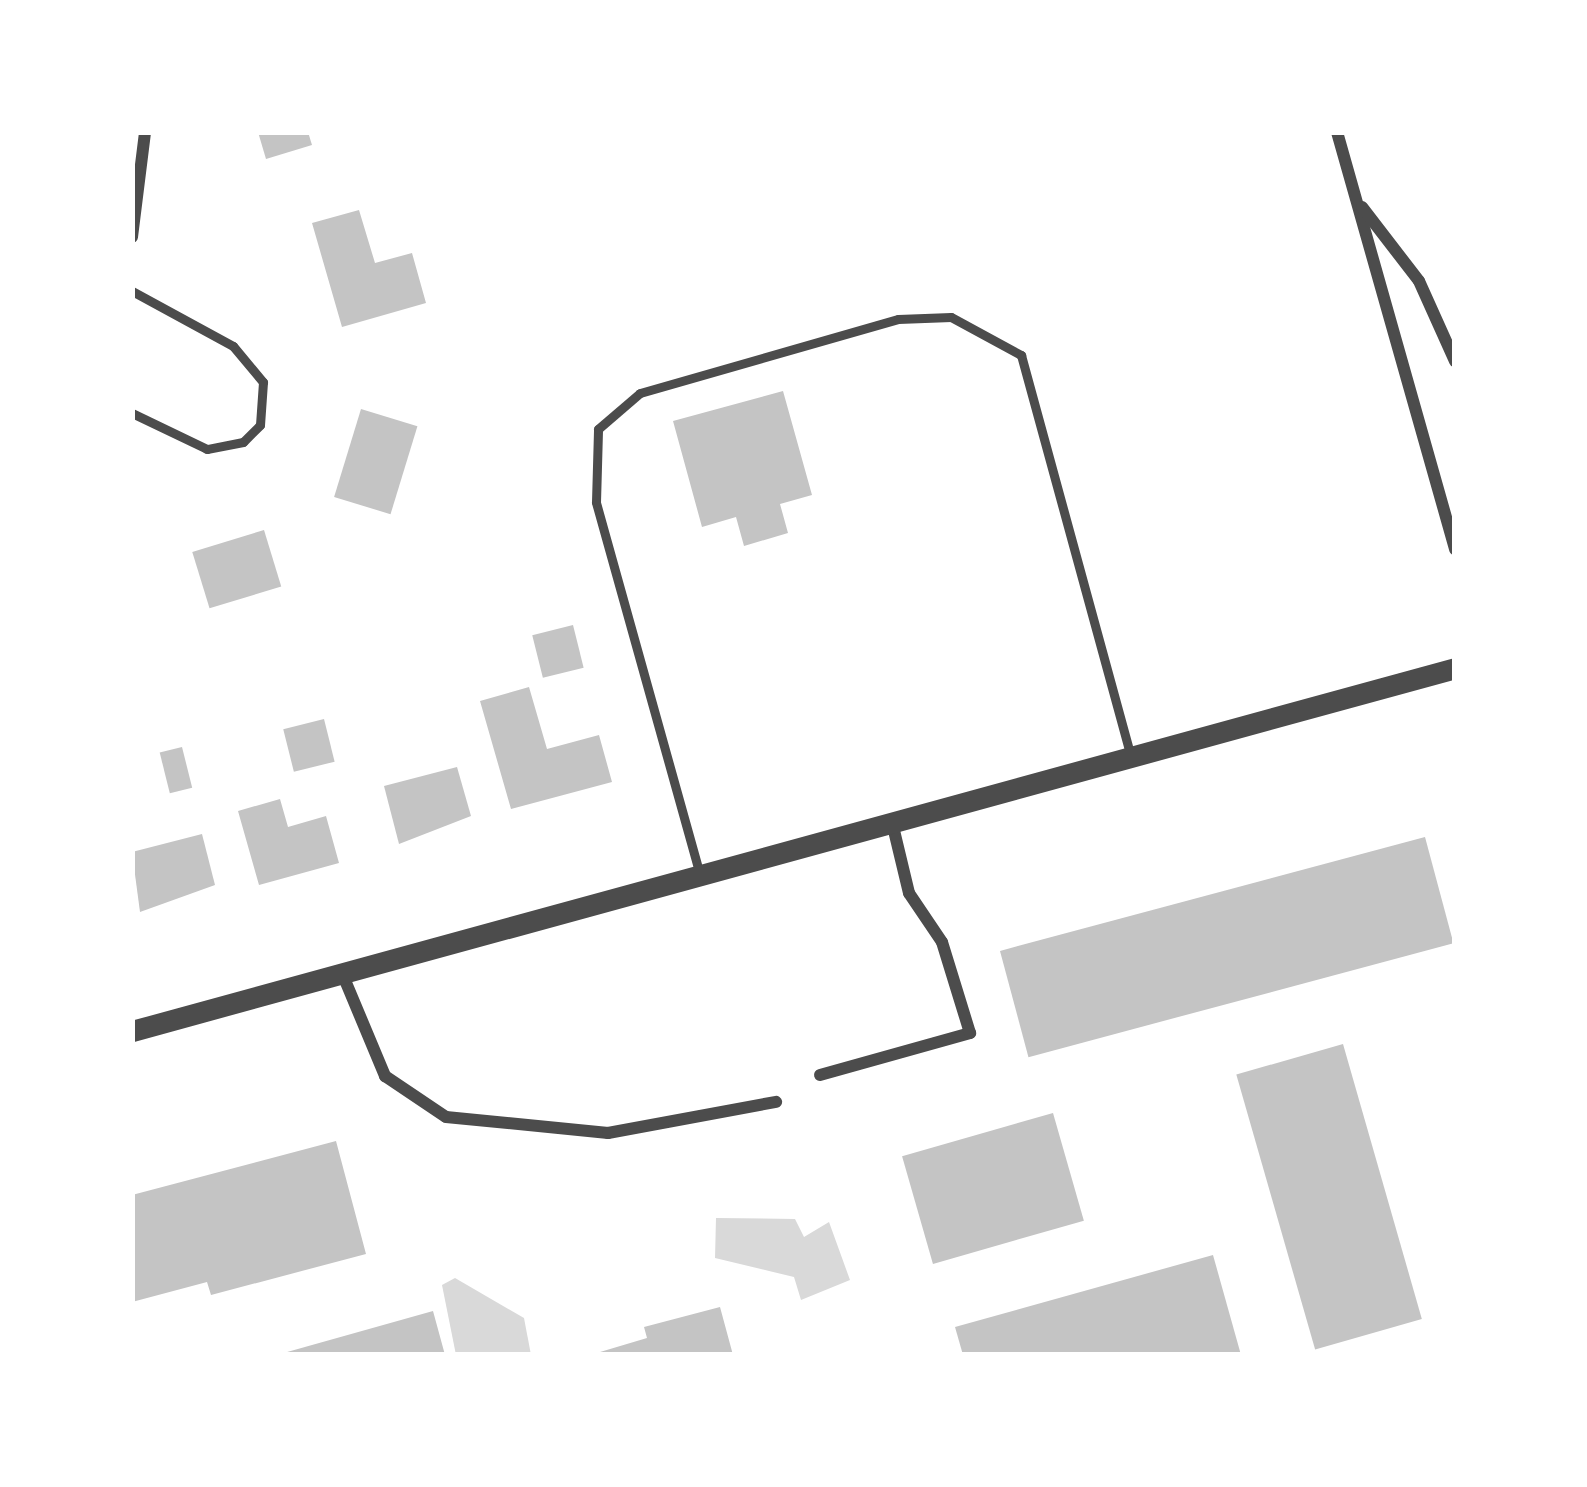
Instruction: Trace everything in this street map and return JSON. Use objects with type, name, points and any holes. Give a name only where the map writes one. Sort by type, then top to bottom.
[{"type":"street","points":[[132,237],[145,132]]},
{"type":"street","points":[[1337,132],[1455,550]]},
{"type":"street","points":[[1357,201],[1419,281],[1455,361]]},
{"type":"street","points":[[132,1031],[1455,668]]},
{"type":"street","points":[[820,1075],[970,1033],[942,941],[909,893],[892,822]]},
{"type":"street","points":[[342,973],[385,1076],[446,1117],[608,1133],[776,1102]]},
{"type":"lane","points":[[132,291],[232,346],[263,382],[260,424],[243,442],[207,448],[132,413]]},
{"type":"lane","points":[[700,875],[596,502],[598,429],[640,393],[898,319],[950,317],[1021,355],[1131,757]]},
{"type":"shaded area","points":[[716,1218],[795,1219],[804,1237],[829,1222],[850,1280],[801,1300],[794,1277],[715,1258]]},
{"type":"shaded area","points":[[455,1278],[524,1318],[531,1355],[456,1355],[442,1285]]},
{"type":"building","points":[[258,132],[308,132],[312,145],[266,159]]},
{"type":"building","points":[[359,210],[375,263],[412,253],[426,303],[342,327],[312,223]]},
{"type":"building","points":[[783,391],[812,495],[780,504],[788,533],[744,546],[736,517],[702,527],[673,421]]},
{"type":"building","points":[[361,409],[417,426],[391,514],[334,497]]},
{"type":"building","points":[[264,530],[281,586],[210,608],[192,552]]},
{"type":"building","points":[[573,625],[584,668],[543,678],[532,635]]},
{"type":"building","points":[[529,687],[547,749],[599,735],[612,782],[511,809],[480,701]]},
{"type":"building","points":[[324,719],[335,762],[294,772],[283,729]]},
{"type":"building","points":[[182,747],[192,788],[170,793],[160,753]]},
{"type":"building","points":[[457,767],[471,816],[399,844],[384,786]]},
{"type":"building","points":[[280,799],[288,827],[326,816],[339,863],[259,885],[238,811]]},
{"type":"building","points":[[202,834],[215,885],[140,912],[132,852]]},
{"type":"building","points":[[1425,837],[1453,943],[1028,1057],[1000,951]]},
{"type":"building","points":[[1343,1044],[1422,1319],[1315,1350],[1236,1075]]},
{"type":"building","points":[[1053,1113],[1084,1221],[933,1264],[902,1156]]},
{"type":"building","points":[[336,1141],[366,1254],[211,1295],[207,1282],[132,1302],[132,1195]]},
{"type":"building","points":[[1213,1255],[1241,1355],[963,1355],[955,1327]]},
{"type":"building","points":[[720,1307],[733,1355],[590,1355],[647,1338],[644,1327]]},
{"type":"building","points":[[433,1311],[445,1355],[280,1355],[280,1354]]}]
